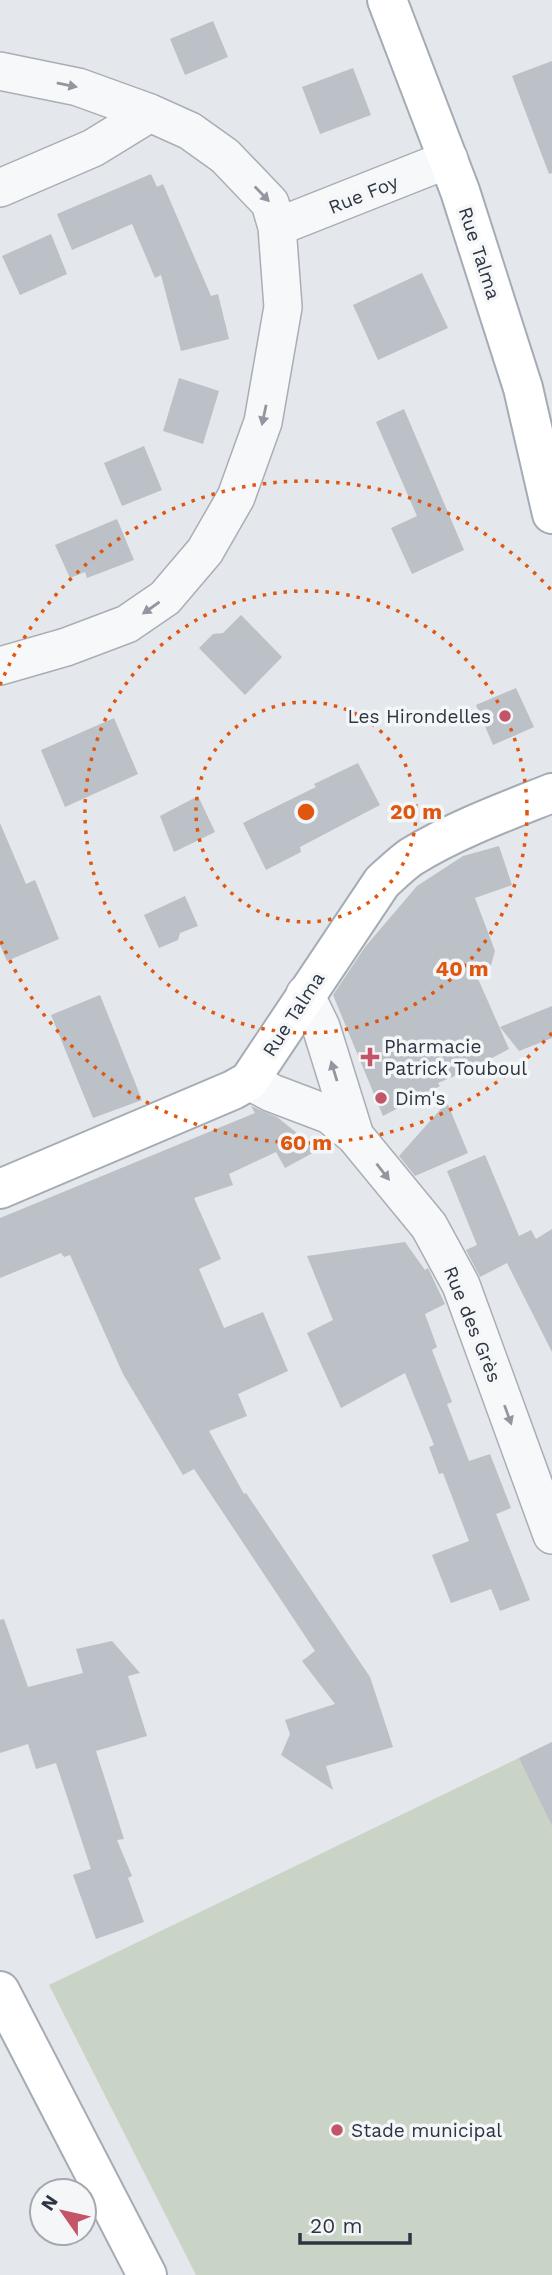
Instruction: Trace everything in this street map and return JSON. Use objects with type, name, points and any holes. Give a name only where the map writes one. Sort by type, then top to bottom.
[{"type":"main road","name":"Rue Talma","points":[[387,0],[449,159],[523,388],[552,513]]},
{"type":"main road","name":"Rue Talma","points":[[249,1081],[382,882],[409,859],[488,818],[552,793]]},
{"type":"main road","points":[[2,1182],[233,1090],[249,1081]]},
{"type":"main road","points":[[0,1991],[147,2275]]},
{"type":"street","points":[[0,71],[78,87],[150,113],[190,131],[225,156],[270,203],[277,227],[283,307],[263,422],[236,497],[205,551],[165,598],[127,624],[66,647],[0,666]]},
{"type":"street","points":[[0,188],[93,148],[150,113]]},
{"type":"street","name":"Rue Foy","points":[[277,227],[449,159]]},
{"type":"street","name":"Rue des Grès","points":[[305,994],[321,1027],[355,1136]]},
{"type":"street","name":"Rue des Grès","points":[[249,1081],[272,1093],[330,1115],[355,1136],[429,1226],[461,1286],[552,1535]]},
{"type":"green space","name":"Stade municipal","points":[[552,1742],[552,2275],[196,2275],[49,1985]]},
{"type":"building","points":[[213,21],[228,57],[185,75],[170,39]]},
{"type":"building","points":[[552,61],[552,173],[549,174],[512,76]]},
{"type":"building","points":[[353,68],[371,115],[320,134],[302,87]]},
{"type":"building","points":[[151,174],[157,187],[163,184],[211,296],[218,294],[229,339],[181,351],[161,275],[155,278],[132,224],[72,250],[57,214]]},
{"type":"building","points":[[51,234],[67,274],[20,295],[2,256]]},
{"type":"building","points":[[422,273],[448,328],[378,360],[353,305]]},
{"type":"building","points":[[179,378],[219,391],[203,444],[163,431]]},
{"type":"building","points":[[404,409],[464,550],[412,574],[391,528],[417,516],[376,422]]},
{"type":"building","points":[[144,446],[162,490],[122,506],[104,463]]},
{"type":"building","points":[[117,519],[134,560],[87,578],[85,572],[70,578],[55,545]]},
{"type":"building","points":[[241,615],[282,657],[245,695],[199,648],[213,634],[223,633]]},
{"type":"building","name":"Les Hirondelles","points":[[516,688],[534,727],[493,745],[476,705]]},
{"type":"building","points":[[114,718],[138,774],[65,807],[41,750]]},
{"type":"building","points":[[358,763],[380,805],[300,847],[301,852],[266,870],[243,823]]},
{"type":"building","points":[[198,796],[215,832],[174,852],[160,816]]},
{"type":"building","points":[[0,823],[26,884],[35,880],[59,939],[7,961],[0,945]]},
{"type":"building","points":[[499,846],[512,885],[475,898],[495,951],[491,965],[475,972],[509,1049],[438,1083],[440,1086],[383,1116],[333,995],[365,947],[417,886],[463,856]]},
{"type":"building","points":[[185,896],[198,926],[180,933],[178,940],[159,948],[144,915]]},
{"type":"building","points":[[100,995],[142,1100],[93,1118],[51,1015]]},
{"type":"building","points":[[552,1006],[552,1038],[519,1051],[500,1027]]},
{"type":"building","points":[[447,1102],[468,1153],[415,1176],[399,1156]]},
{"type":"building","points":[[251,1106],[277,1117],[318,1150],[285,1168],[276,1152],[229,1174],[233,1185],[194,1198],[221,1259],[199,1269],[224,1328],[263,1312],[288,1371],[238,1394],[247,1416],[209,1431],[244,1494],[246,1493],[370,1677],[393,1747],[326,1766],[333,1790],[281,1755],[290,1734],[285,1720],[335,1704],[302,1661],[315,1651],[194,1469],[183,1475],[123,1374],[70,1255],[64,1257],[61,1253],[0,1278],[0,1218],[255,1113]]},
{"type":"building","points":[[485,1155],[519,1236],[531,1230],[536,1239],[552,1229],[552,1352],[507,1263],[480,1277],[466,1250],[477,1245],[447,1171]]},
{"type":"building","points":[[405,1242],[425,1270],[428,1268],[445,1304],[425,1314],[437,1347],[432,1350],[452,1402],[447,1404],[469,1461],[490,1454],[511,1508],[496,1514],[530,1600],[500,1611],[491,1589],[451,1603],[432,1555],[469,1541],[443,1473],[439,1474],[429,1447],[434,1445],[405,1373],[341,1408],[307,1333],[333,1320],[307,1256]]},
{"type":"building","points":[[4,1619],[28,1687],[83,1673],[76,1649],[112,1641],[140,1673],[128,1676],[147,1736],[96,1751],[124,1839],[117,1840],[132,1876],[128,1878],[144,1922],[96,1939],[73,1875],[91,1869],[56,1763],[36,1769],[28,1744],[0,1753],[0,1620]]},
{"type":"building","points":[[552,1742],[552,1826],[519,1758]]},
{"type":"place","name":"Les Hirondelles","points":[[505,716]]},
{"type":"place","name":"Pharmacie Patrick Touboul","points":[[370,1057]]},
{"type":"place","name":"Dim's","points":[[381,1098]]},
{"type":"place","name":"Stade municipal","points":[[337,2130]]}]
